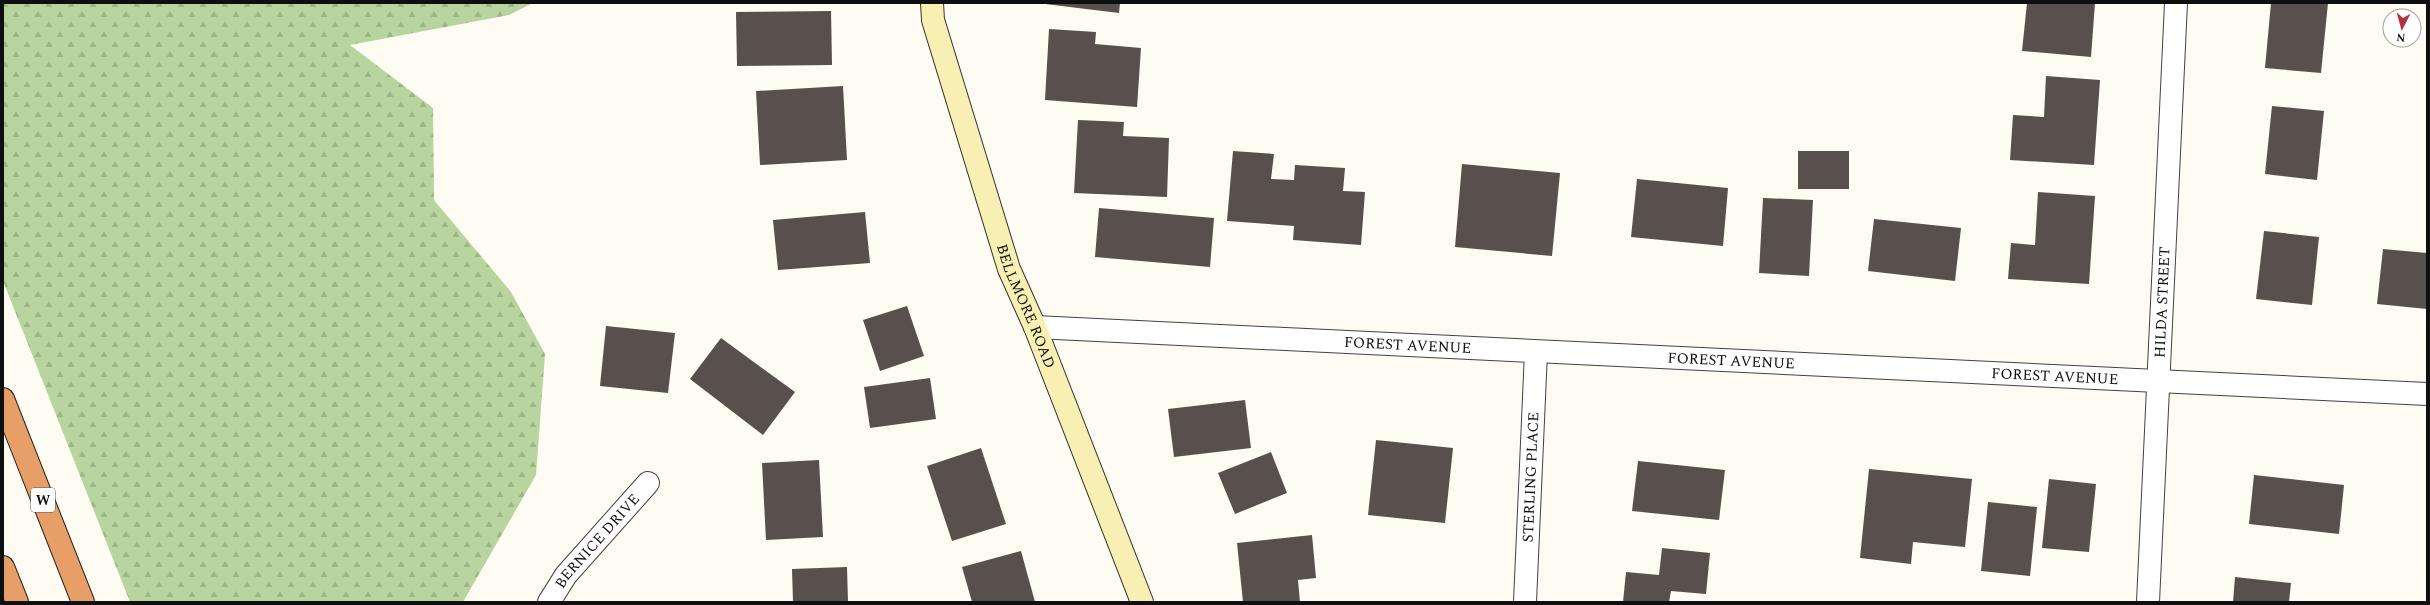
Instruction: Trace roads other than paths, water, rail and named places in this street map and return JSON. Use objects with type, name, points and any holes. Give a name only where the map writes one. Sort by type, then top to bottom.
[{"type":"highway","name":"W","points":[[3,399],[83,602]]},
{"type":"highway","points":[[3,566],[17,602]]},
{"type":"main road","name":"BELLMORE ROAD","points":[[932,3],[933,20],[1007,261],[1035,328],[1142,602]]},
{"type":"street","name":"HILDA STREET","points":[[2148,602],[2176,3]]},
{"type":"street","name":"FOREST AVENUE","points":[[1035,328],[2427,394]]},
{"type":"street","name":"STERLING PLACE","points":[[1525,602],[1536,352]]},
{"type":"street","name":"BERNICE DRIVE","points":[[549,602],[566,574],[648,483]]}]
